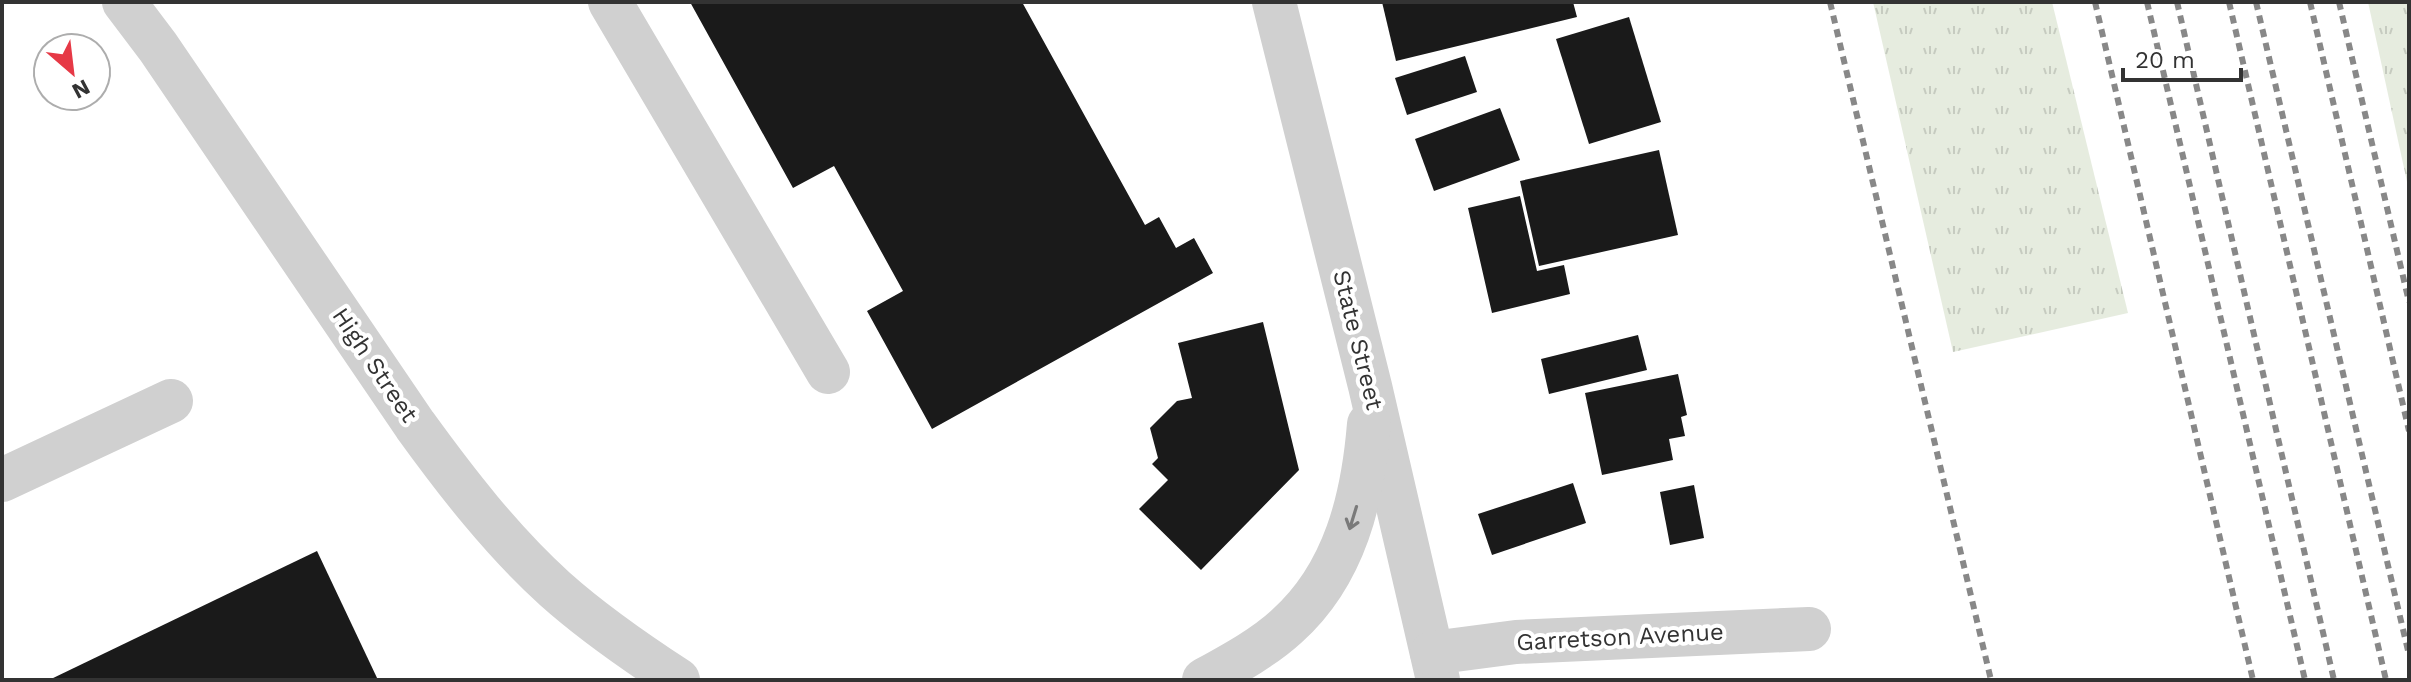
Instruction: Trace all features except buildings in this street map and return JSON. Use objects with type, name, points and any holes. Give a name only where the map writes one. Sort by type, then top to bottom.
[{"type":"street","name":"High Street","points":[[124,2],[167,60],[415,425],[459,483],[554,588],[595,622],[678,680]]},
{"type":"street","points":[[610,2],[828,372]]},
{"type":"street","name":"State Street","points":[[1274,2],[1370,386],[1435,666]]},
{"type":"street","points":[[1204,680],[1259,648],[1287,627],[1332,570],[1352,524],[1360,492],[1366,458],[1370,386]]},
{"type":"street","points":[[2,480],[171,401]]},
{"type":"street","name":"Garretson Avenue","points":[[1435,666],[1516,642],[1809,629]]},
{"type":"green space","points":[[1873,2],[2052,2],[2128,313],[1953,352]]},
{"type":"green space","points":[[2368,2],[2409,2],[2409,191]]},
{"type":"railway","points":[[1830,2],[1991,680]]},
{"type":"railway","points":[[2095,2],[2253,680]]},
{"type":"railway","points":[[2147,2],[2305,680]]},
{"type":"railway","points":[[2177,2],[2334,680]]},
{"type":"railway","points":[[2229,2],[2386,680]]},
{"type":"railway","points":[[2256,2],[2409,655]]},
{"type":"railway","points":[[2310,2],[2409,431]]},
{"type":"railway","points":[[2339,2],[2409,302]]}]
